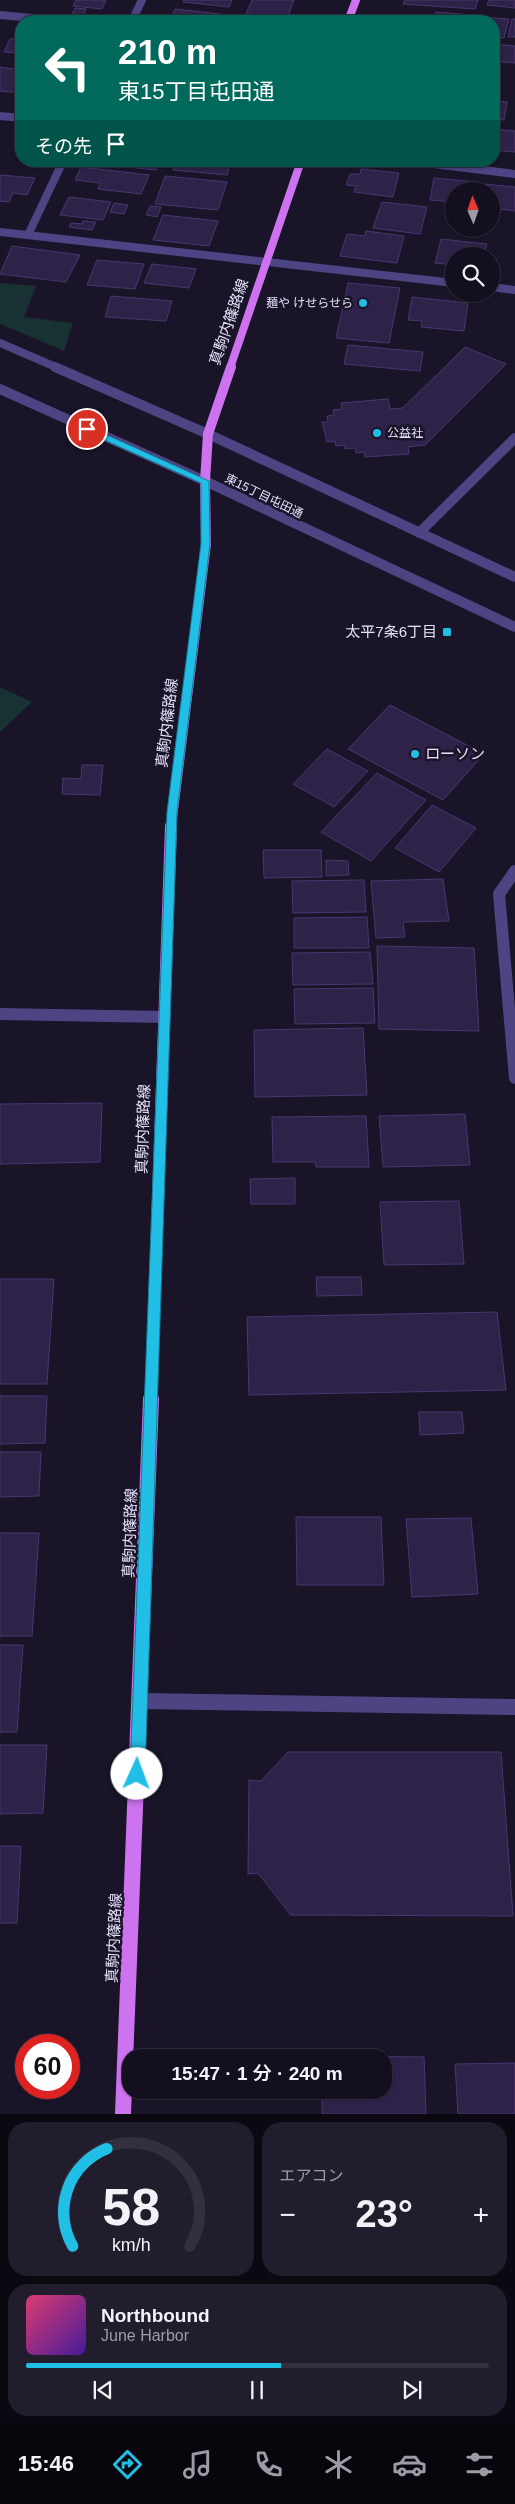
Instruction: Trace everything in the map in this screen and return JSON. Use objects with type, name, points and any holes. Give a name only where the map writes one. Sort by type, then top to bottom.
[{"type":"main road","points":[[350,15],[356,0]]},
{"type":"main road","name":"真駒内篠路線","points":[[123,2114],[172,812],[206,544],[205,481],[208,434],[299,167]]},
{"type":"street","points":[[135,15],[142,0]]},
{"type":"street","points":[[0,14],[15,16]]},
{"type":"street","points":[[0,116],[15,117]]},
{"type":"street","points":[[28,235],[60,167]]},
{"type":"street","points":[[458,167],[515,174]]},
{"type":"street","points":[[0,232],[445,282]]},
{"type":"street","points":[[500,288],[515,290]]},
{"type":"street","points":[[0,343],[208,434],[515,577]]},
{"type":"street","name":"東15丁目屯田通","points":[[0,389],[205,481],[515,627]]},
{"type":"street","points":[[419,533],[515,438]]},
{"type":"street","points":[[515,871],[499,894],[515,1078]]},
{"type":"street","points":[[0,1014],[164,1018]]},
{"type":"street","points":[[140,1701],[515,1707]]},
{"type":"green space","points":[[0,283],[36,286],[24,317],[73,323],[64,351],[0,324]]},
{"type":"green space","points":[[0,687],[32,702],[0,732]]},
{"type":"building","points":[[76,0],[106,0],[102,9],[73,6]]},
{"type":"building","points":[[184,0],[232,0],[229,7],[183,2]]},
{"type":"building","points":[[252,0],[294,0],[288,15],[246,15]]},
{"type":"building","points":[[405,0],[478,0],[475,9],[403,4]]},
{"type":"building","points":[[489,0],[515,0],[515,8],[487,5]]},
{"type":"building","points":[[75,8],[86,9],[83,15],[72,15]]},
{"type":"building","points":[[175,9],[229,15],[172,15]]},
{"type":"building","points":[[436,12],[471,15],[435,15]]},
{"type":"building","points":[[500,18],[509,19],[504,38],[500,38]]},
{"type":"building","points":[[512,19],[515,19],[515,37],[508,37]]},
{"type":"building","points":[[10,39],[15,39],[15,53],[4,52]]},
{"type":"building","points":[[500,45],[515,46],[515,63],[500,62]]},
{"type":"building","points":[[0,67],[15,69],[15,92],[0,91]]},
{"type":"building","points":[[500,101],[507,102],[504,120],[500,120]]},
{"type":"building","points":[[500,130],[515,131],[515,152],[500,151]]},
{"type":"building","points":[[81,167],[149,175],[141,194],[98,189],[100,183],[75,180]]},
{"type":"building","points":[[127,167],[157,167],[156,170]]},
{"type":"building","points":[[174,167],[229,167],[227,175],[173,170]]},
{"type":"building","points":[[361,169],[399,173],[393,197],[354,192],[356,186],[346,185],[350,174],[360,174]]},
{"type":"building","points":[[0,175],[35,178],[27,195],[13,193],[9,202],[0,201]]},
{"type":"building","points":[[165,176],[227,182],[218,210],[155,204]]},
{"type":"building","points":[[434,178],[476,182],[445,182],[445,201],[430,200]]},
{"type":"building","points":[[500,186],[515,187],[515,211],[500,209]]},
{"type":"building","points":[[69,197],[111,202],[103,220],[60,215]]},
{"type":"building","points":[[382,202],[427,207],[420,234],[373,228]]},
{"type":"building","points":[[114,203],[128,205],[124,214],[110,212]]},
{"type":"building","points":[[150,206],[161,207],[157,217],[146,215]]},
{"type":"building","points":[[163,215],[218,221],[209,246],[153,240]]},
{"type":"building","points":[[83,221],[96,222],[92,230],[69,227],[71,223],[82,224]]},
{"type":"building","points":[[366,231],[404,236],[397,263],[340,256],[347,234],[365,236]]},
{"type":"building","points":[[441,239],[487,244],[486,247],[445,247],[445,264],[435,263]]},
{"type":"building","points":[[12,246],[80,255],[66,282],[0,274]]},
{"type":"building","points":[[97,260],[144,264],[135,289],[87,285]]},
{"type":"building","points":[[152,264],[196,269],[189,288],[144,283]]},
{"type":"building","points":[[348,283],[400,288],[389,343],[336,338]]},
{"type":"building","points":[[111,296],[172,301],[166,321],[105,317]]},
{"type":"building","points":[[412,297],[468,303],[464,331],[421,327],[422,321],[408,320]]},
{"type":"building","points":[[348,345],[423,352],[420,371],[344,364]]},
{"type":"building","points":[[465,347],[506,364],[425,445],[408,447],[409,454],[365,457],[364,452],[356,453],[355,448],[345,449],[345,445],[336,446],[335,441],[327,442],[322,422],[328,422],[327,416],[334,415],[333,410],[342,409],[341,403],[388,399],[390,409],[403,408]]},
{"type":"building","points":[[390,705],[484,754],[443,800],[348,749]]},
{"type":"building","points":[[327,749],[368,771],[334,807],[293,784]]},
{"type":"building","points":[[82,765],[103,765],[100,795],[62,794],[63,778],[81,779]]},
{"type":"building","points":[[377,773],[426,800],[371,861],[321,832]]},
{"type":"building","points":[[432,805],[476,828],[439,872],[395,848]]},
{"type":"building","points":[[263,850],[321,850],[322,877],[264,878]]},
{"type":"building","points":[[326,860],[348,861],[349,875],[326,876]]},
{"type":"building","points":[[443,879],[449,921],[403,922],[405,937],[376,938],[371,881]]},
{"type":"building","points":[[364,880],[366,912],[293,913],[292,881]]},
{"type":"building","points":[[367,917],[369,948],[294,948],[294,918]]},
{"type":"building","points":[[377,946],[474,948],[479,1031],[379,1029]]},
{"type":"building","points":[[370,952],[373,984],[293,985],[292,953]]},
{"type":"building","points":[[373,988],[375,1023],[295,1024],[294,989]]},
{"type":"building","points":[[363,1028],[367,1095],[255,1097],[254,1030]]},
{"type":"building","points":[[102,1103],[100,1162],[0,1164],[0,1104]]},
{"type":"building","points":[[465,1114],[470,1165],[383,1167],[379,1116]]},
{"type":"building","points":[[366,1116],[369,1167],[316,1167],[315,1162],[273,1162],[272,1117]]},
{"type":"building","points":[[295,1178],[295,1204],[251,1204],[250,1179]]},
{"type":"building","points":[[459,1201],[464,1264],[384,1265],[380,1202]]},
{"type":"building","points":[[316,1277],[361,1277],[362,1295],[317,1296]]},
{"type":"building","points":[[0,1279],[54,1279],[47,1384],[0,1384]]},
{"type":"building","points":[[497,1312],[506,1390],[249,1395],[247,1317]]},
{"type":"building","points":[[0,1396],[47,1396],[45,1443],[0,1444]]},
{"type":"building","points":[[419,1412],[462,1412],[464,1433],[420,1435]]},
{"type":"building","points":[[0,1452],[41,1452],[39,1496],[0,1497]]},
{"type":"building","points":[[296,1517],[381,1517],[384,1585],[297,1585]]},
{"type":"building","points":[[471,1518],[478,1594],[412,1597],[406,1519]]},
{"type":"building","points":[[0,1533],[39,1533],[32,1636],[0,1636]]},
{"type":"building","points":[[0,1645],[23,1645],[17,1732],[0,1732]]},
{"type":"building","points":[[0,1745],[47,1745],[43,1813],[0,1814]]},
{"type":"building","points":[[288,1752],[501,1752],[513,1916],[291,1915],[258,1873],[248,1874],[249,1780],[261,1781]]},
{"type":"building","points":[[0,1846],[21,1846],[17,1923],[0,1923]]},
{"type":"building","points":[[392,2057],[424,2057],[426,2114],[322,2114],[322,2099],[392,2099]]},
{"type":"building","points":[[515,2063],[515,2114],[458,2114],[455,2064]]},
{"type":"place","name":"麺や けせらせら","points":[[363,303]]},
{"type":"place","name":"公益社","points":[[377,433]]},
{"type":"place","name":"太平7条6丁目","points":[[447,632]]},
{"type":"place","name":"ローソン","points":[[415,754]]},
{"type":"route","points":[[87,429],[205,481],[206,544],[172,812],[137,1774]]}]
